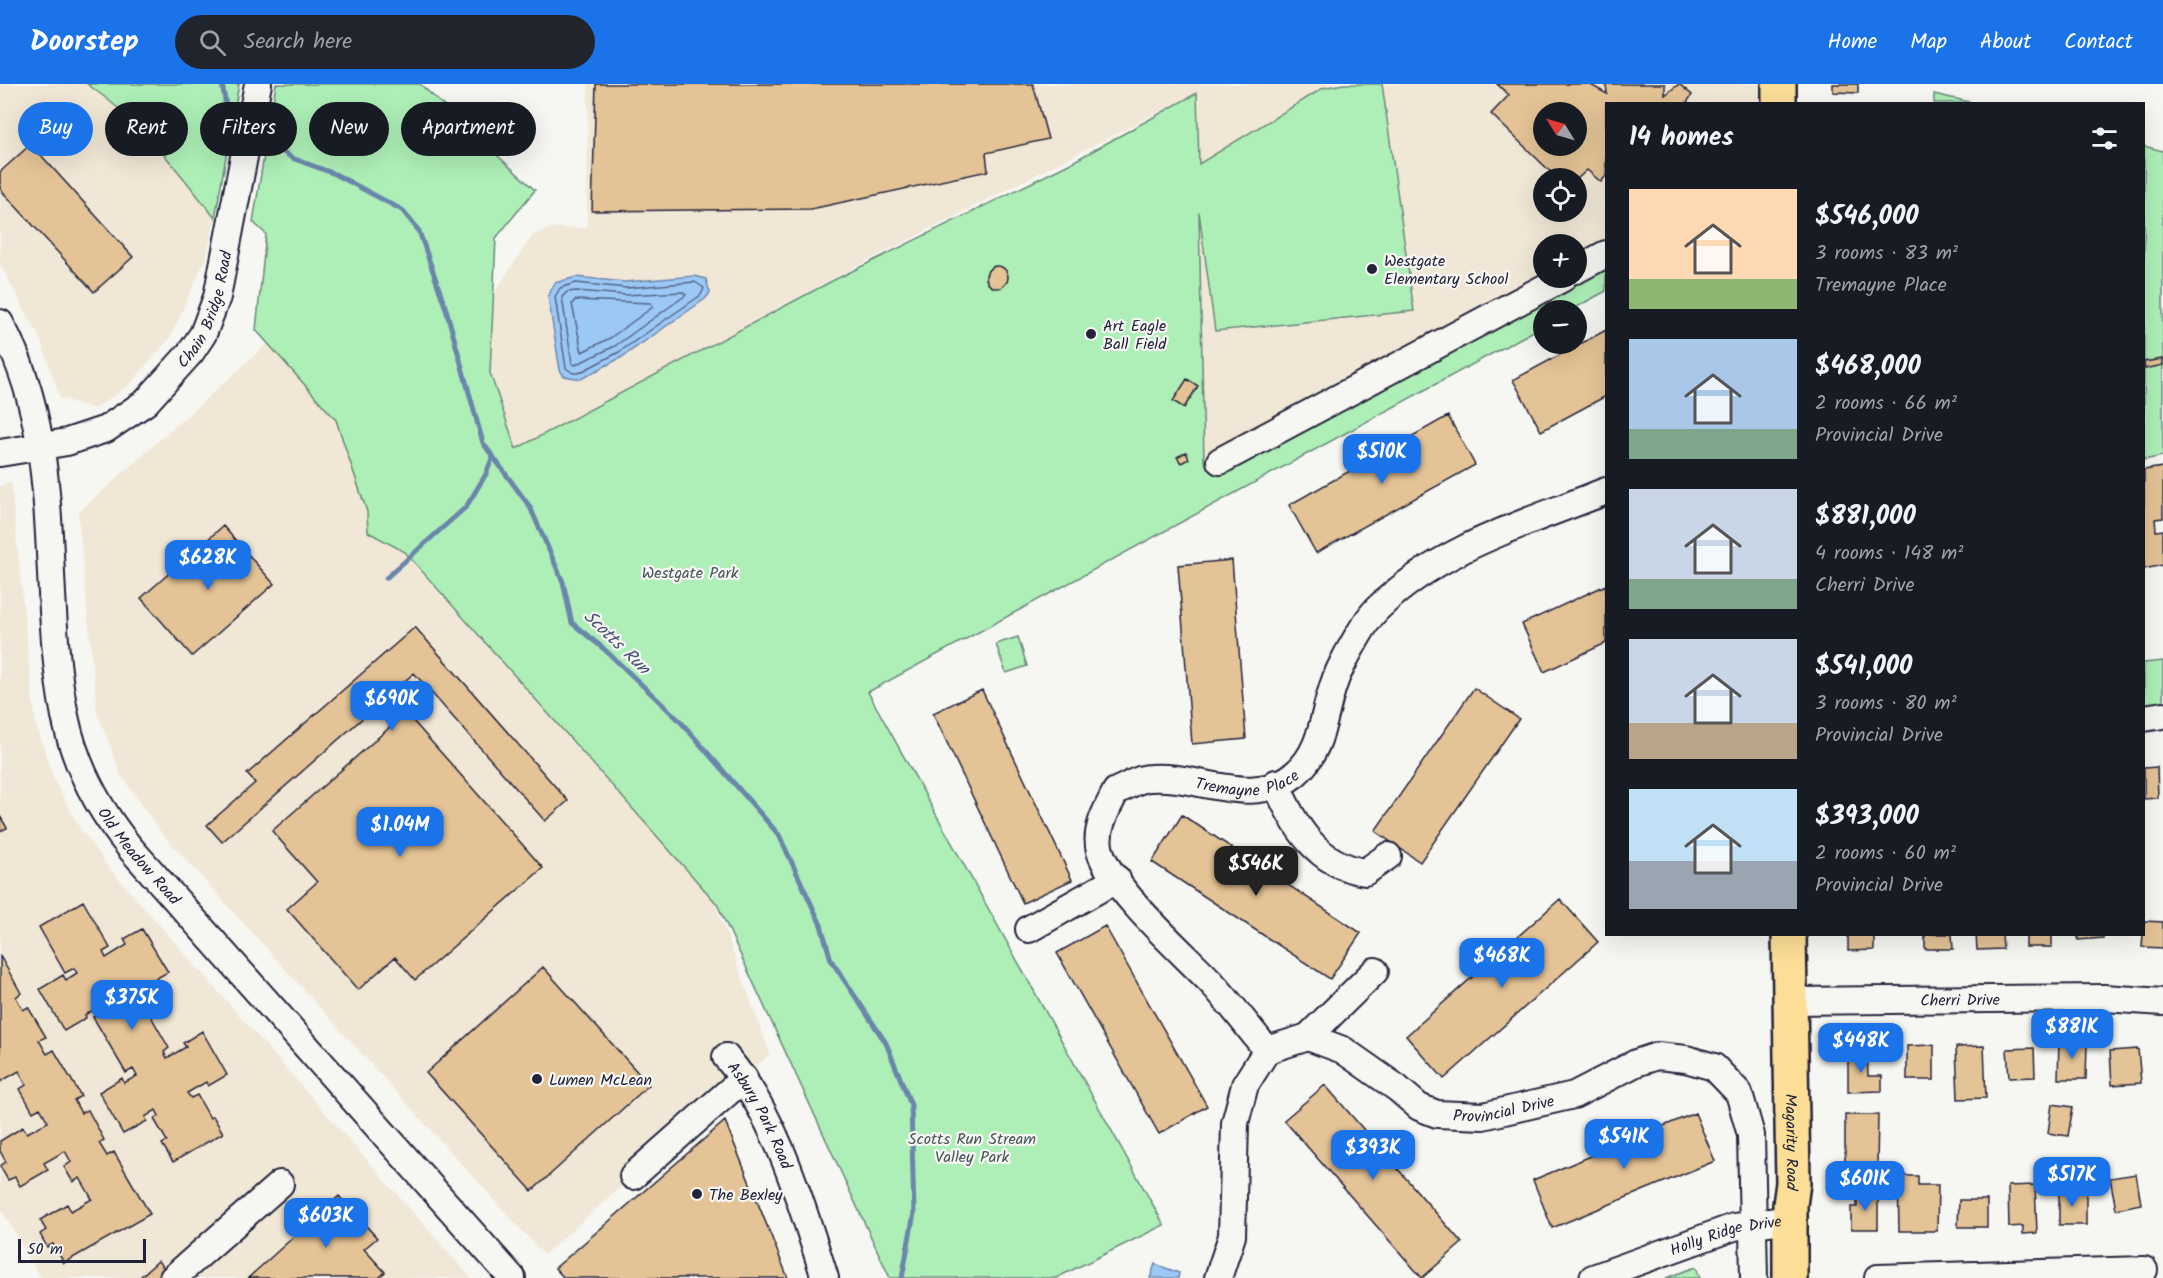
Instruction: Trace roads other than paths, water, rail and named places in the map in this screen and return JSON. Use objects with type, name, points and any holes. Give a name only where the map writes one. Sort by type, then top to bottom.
[{"type":"main road","points":[[1779,84],[1779,102]]},
{"type":"main road","name":"Magarity Road","points":[[1790,936],[1793,1183],[1790,1219],[1790,1278]]},
{"type":"street","name":"Chain Bridge Road","points":[[0,453],[67,442],[106,429],[146,402],[179,369],[203,334],[212,313],[234,216],[258,84]]},
{"type":"street","points":[[1587,264],[1605,255]]},
{"type":"street","points":[[1220,461],[1544,288]]},
{"type":"street","name":"Old Meadow Road","points":[[0,323],[20,369],[39,445],[46,494],[56,643],[65,717],[75,752],[98,802],[131,849],[512,1278]]},
{"type":"street","name":"Tremayne Place","points":[[1268,1050],[1211,982],[1136,905],[1100,851],[1100,822],[1116,791],[1147,778],[1176,779],[1225,789],[1262,790],[1295,774],[1316,748],[1338,672],[1376,610],[1457,550],[1605,491]]},
{"type":"street","points":[[2145,718],[2163,715]]},
{"type":"street","points":[[1276,783],[1286,809],[1301,831],[1322,854],[1346,869],[1365,872],[1388,856]]},
{"type":"street","points":[[1029,929],[1117,879]]},
{"type":"street","points":[[1218,1278],[1232,1236],[1235,1122],[1245,1085],[1268,1050],[1308,1037],[1375,970]]},
{"type":"street","name":"Cherri Drive","points":[[1790,1001],[2104,998],[2163,1002]]},
{"type":"street","name":"Provincial Drive","points":[[1308,1037],[1343,1050],[1419,1107],[1437,1114],[1483,1116],[1574,1095],[1636,1063],[1657,1056],[1686,1059],[1714,1067],[1738,1093],[1751,1135],[1754,1278]]},
{"type":"street","name":"Asbury Park Road","points":[[726,1057],[744,1078],[762,1108],[782,1156],[825,1278]]},
{"type":"street","points":[[633,1176],[744,1078]]},
{"type":"street","points":[[173,1278],[280,1184]]},
{"type":"street","name":"Holly Ridge Drive","points":[[1593,1278],[1734,1227],[1790,1219]]},
{"type":"street","points":[[1878,1278],[2144,1270]]},
{"type":"water","points":[[695,276],[706,279],[710,293],[705,299],[622,357],[581,379],[564,376],[560,370],[548,296],[555,283],[576,277],[625,282]]},
{"type":"water","points":[[1155,1264],[1179,1273],[1178,1278],[1150,1278]]},
{"type":"waterway","name":"Scotts Run","points":[[222,84],[225,102]]},
{"type":"waterway","name":"Scotts Run","points":[[289,156],[335,174],[402,210],[419,231],[446,309],[483,443],[530,507],[563,582],[572,623],[604,649],[680,721],[779,835],[821,925],[831,960],[886,1043],[911,1105],[914,1213],[902,1278]]},
{"type":"waterway","points":[[386,578],[466,507],[486,474],[493,456]]},
{"type":"place","name":"Westgate Elementary School","points":[[1372,269]]},
{"type":"place","name":"Art Eagle Ball Field","points":[[1091,334]]},
{"type":"place","name":"Lumen McLean","points":[[537,1079]]},
{"type":"place","name":"The Bexley","points":[[697,1194]]},
{"type":"park label","name":"Westgate Park","points":[[690,572]]},
{"type":"park label","name":"Scotts Run Stream Valley Park","points":[[972,1147]]}]
